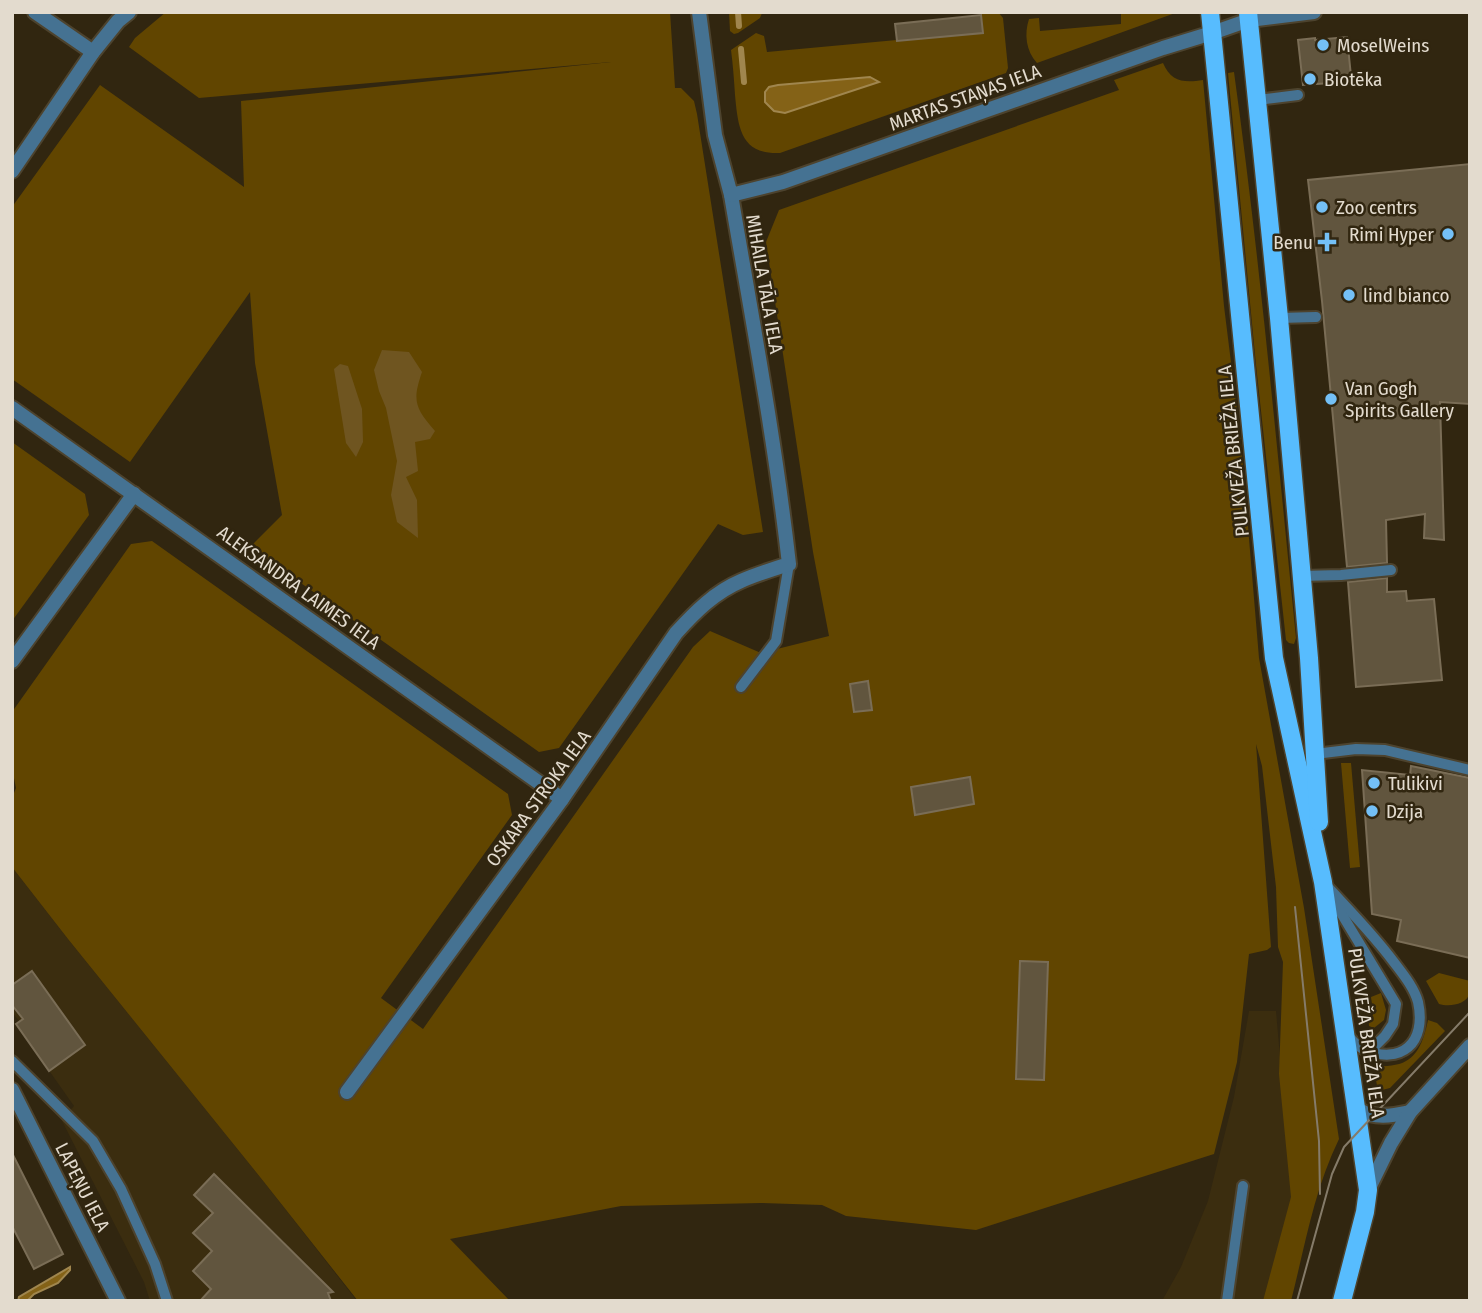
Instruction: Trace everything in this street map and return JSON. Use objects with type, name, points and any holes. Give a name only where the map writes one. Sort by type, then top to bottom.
[{"type":"main road","name":"PULKVEŽA BRIEŽA IELA","points":[[1210,12],[1274,659],[1323,882],[1368,1190],[1342,1301]]},
{"type":"main road","name":"PULKVEŽA BRIEŽA IELA","points":[[1248,16],[1279,318],[1309,658],[1323,882]]},
{"type":"main road","points":[[1274,659],[1283,671],[1294,674],[1303,669],[1309,658]]},
{"type":"street","points":[[36,12],[93,52]]},
{"type":"street","points":[[12,171],[93,52],[118,21],[130,12]]},
{"type":"street","name":"MIHAILA TĀLA IELA","points":[[699,12],[715,135],[731,195],[789,564]]},
{"type":"street","name":"MARTAS STAŅAS IELA","points":[[731,195],[783,182],[1212,33],[1248,16],[1314,12]]},
{"type":"street","name":"ALEKSANDRA LAIMES IELA","points":[[12,408],[562,799]]},
{"type":"street","points":[[12,661],[134,494]]},
{"type":"street","name":"OSKARA STROKA IELA","points":[[347,1091],[562,799],[676,632],[713,597],[739,581],[789,564]]},
{"type":"street","points":[[1368,1190],[1410,1112],[1470,1046]]},
{"type":"street","name":"LAPEŅU IELA","points":[[12,1090],[118,1301]]},
{"type":"street","points":[[1357,1109],[1384,1117],[1410,1112]]},
{"type":"lane","points":[[1257,100],[1298,95]]},
{"type":"lane","points":[[1279,318],[1316,317]]},
{"type":"lane","points":[[741,687],[776,641],[789,564]]},
{"type":"lane","points":[[1301,576],[1391,570]]},
{"type":"lane","points":[[1315,754],[1356,749],[1385,750],[1470,770]]},
{"type":"lane","points":[[1323,882],[1396,1004],[1393,1024],[1385,1037],[1370,1051]]},
{"type":"lane","points":[[1323,882],[1374,935],[1405,977],[1418,1001],[1419,1025],[1413,1043],[1402,1053],[1387,1056],[1360,1048],[1346,1034]]},
{"type":"lane","points":[[12,1061],[93,1142],[121,1189],[155,1264],[167,1301]]},
{"type":"lane","points":[[1227,1301],[1243,1186]]},
{"type":"shaded area","points":[[166,12],[670,12],[675,88],[681,88],[694,101],[697,114],[763,532],[743,535],[718,524],[559,748],[539,752],[250,547],[282,515],[255,363],[250,292],[130,462],[12,379],[12,207],[100,85],[244,187],[241,101],[611,62],[199,98],[129,47],[135,38]]},
{"type":"shaded area","points":[[729,12],[762,13],[760,18],[734,34],[730,31]]},
{"type":"shaded area","points":[[998,12],[1003,18],[1008,68],[1006,73],[780,153],[767,152],[749,144],[740,128],[731,50],[756,33],[764,36],[767,52],[983,32],[981,13]]},
{"type":"shaded area","points":[[1121,12],[1178,12],[1037,63],[1030,53],[1026,36],[1029,19],[1039,18],[1040,31],[1121,24]]},
{"type":"shaded area","points":[[1163,63],[1174,78],[1203,80],[1224,306],[1241,443],[1259,658],[1304,908],[1339,1139],[1317,1198],[1291,1301],[1263,1301],[1291,1197],[1279,1074],[1283,962],[1278,947],[1276,887],[1262,766],[1256,744],[1271,947],[1249,954],[1237,1062],[1214,1154],[976,1230],[846,1216],[822,1205],[761,1203],[621,1206],[450,1239],[510,1301],[358,1301],[12,867],[12,798],[16,788],[12,768],[12,712],[131,544],[152,541],[508,794],[512,815],[381,998],[423,1029],[693,647],[710,631],[761,653],[829,636],[813,552],[766,242],[779,210],[1119,90],[1114,80]]},
{"type":"shaded area","points":[[1234,72],[1268,355],[1296,638],[1294,644],[1286,640],[1256,365],[1228,73]]},
{"type":"shaded area","points":[[870,77],[879,82],[785,113],[774,111],[765,102],[765,92],[769,87]]},
{"type":"shaded area","points":[[382,350],[409,352],[422,372],[417,390],[417,404],[435,431],[430,439],[415,442],[418,471],[406,477],[417,500],[418,538],[397,522],[391,495],[397,461],[386,408],[374,370]]},
{"type":"shaded area","points":[[340,364],[348,366],[362,409],[363,442],[356,457],[346,443],[334,369]]},
{"type":"shaded area","points":[[12,442],[85,494],[89,515],[12,621]]},
{"type":"shaded area","points":[[1341,763],[1351,763],[1360,867],[1350,868]]},
{"type":"shaded area","points":[[12,867],[357,1301],[150,1301],[144,1282],[58,1113],[67,1114],[74,1106],[24,1035],[26,1030],[12,1012]]},
{"type":"shaded area","points":[[1439,973],[1470,981],[1468,997],[1457,1004],[1439,1004],[1426,981]]},
{"type":"shaded area","points":[[1381,993],[1386,1010],[1384,1020],[1374,1028],[1369,1026],[1368,1016],[1373,1015],[1371,997]]},
{"type":"shaded area","points":[[1249,1011],[1276,1011],[1292,1195],[1265,1301],[1162,1301],[1181,1267],[1208,1201],[1234,1097]]},
{"type":"shaded area","points":[[1428,1020],[1437,1023],[1445,1031],[1390,1088],[1378,1091],[1374,1069],[1399,1064],[1411,1058],[1421,1043]]},
{"type":"shaded area","points":[[70,1267],[58,1283],[34,1294],[27,1301],[18,1301],[19,1297]]},
{"type":"building","points":[[981,15],[983,33],[897,41],[895,24]]},
{"type":"building","points":[[1347,37],[1351,76],[1329,78],[1330,83],[1303,85],[1298,40]]},
{"type":"building","points":[[1470,164],[1470,404],[1440,402],[1444,540],[1424,538],[1425,514],[1386,520],[1387,563],[1347,567],[1308,180]]},
{"type":"building","points":[[1387,578],[1387,592],[1406,591],[1407,601],[1434,599],[1442,680],[1356,687],[1348,582]]},
{"type":"building","points":[[868,681],[872,710],[854,712],[850,684]]},
{"type":"building","points":[[1411,766],[1470,778],[1470,958],[1397,941],[1401,920],[1372,914],[1362,770],[1410,775]]},
{"type":"building","points":[[970,777],[974,804],[915,815],[911,787]]},
{"type":"building","points":[[1020,961],[1048,962],[1044,1080],[1016,1079]]},
{"type":"building","points":[[32,971],[85,1045],[49,1071],[16,1024],[23,1019],[12,1005],[12,985]]},
{"type":"building","points":[[12,1153],[63,1254],[34,1269],[12,1226]]},
{"type":"building","points":[[214,1174],[333,1292],[328,1293],[331,1301],[200,1301],[211,1289],[193,1271],[212,1251],[193,1233],[213,1213],[194,1195]]},
{"type":"waterway","points":[[738,12],[739,26]]},
{"type":"waterway","points":[[741,49],[744,82]]},
{"type":"tram line","points":[[1295,907],[1319,1141],[1320,1194]]},
{"type":"tram line","points":[[1297,1301],[1332,1174],[1344,1147],[1470,1012]]},
{"type":"place","name":"MoselWeins","points":[[1323,45]]},
{"type":"place","name":"Biotēka","points":[[1310,79]]},
{"type":"place","name":"Zoo centrs","points":[[1322,207]]},
{"type":"place","name":"Rimi Hyper","points":[[1448,234]]},
{"type":"place","name":"Benu","points":[[1327,242]]},
{"type":"place","name":"lind bianco","points":[[1349,295]]},
{"type":"place","name":"Van Gogh Spirits Gallery","points":[[1331,399]]},
{"type":"place","name":"Tulikivi","points":[[1374,783]]},
{"type":"place","name":"Dzija","points":[[1372,811]]}]
